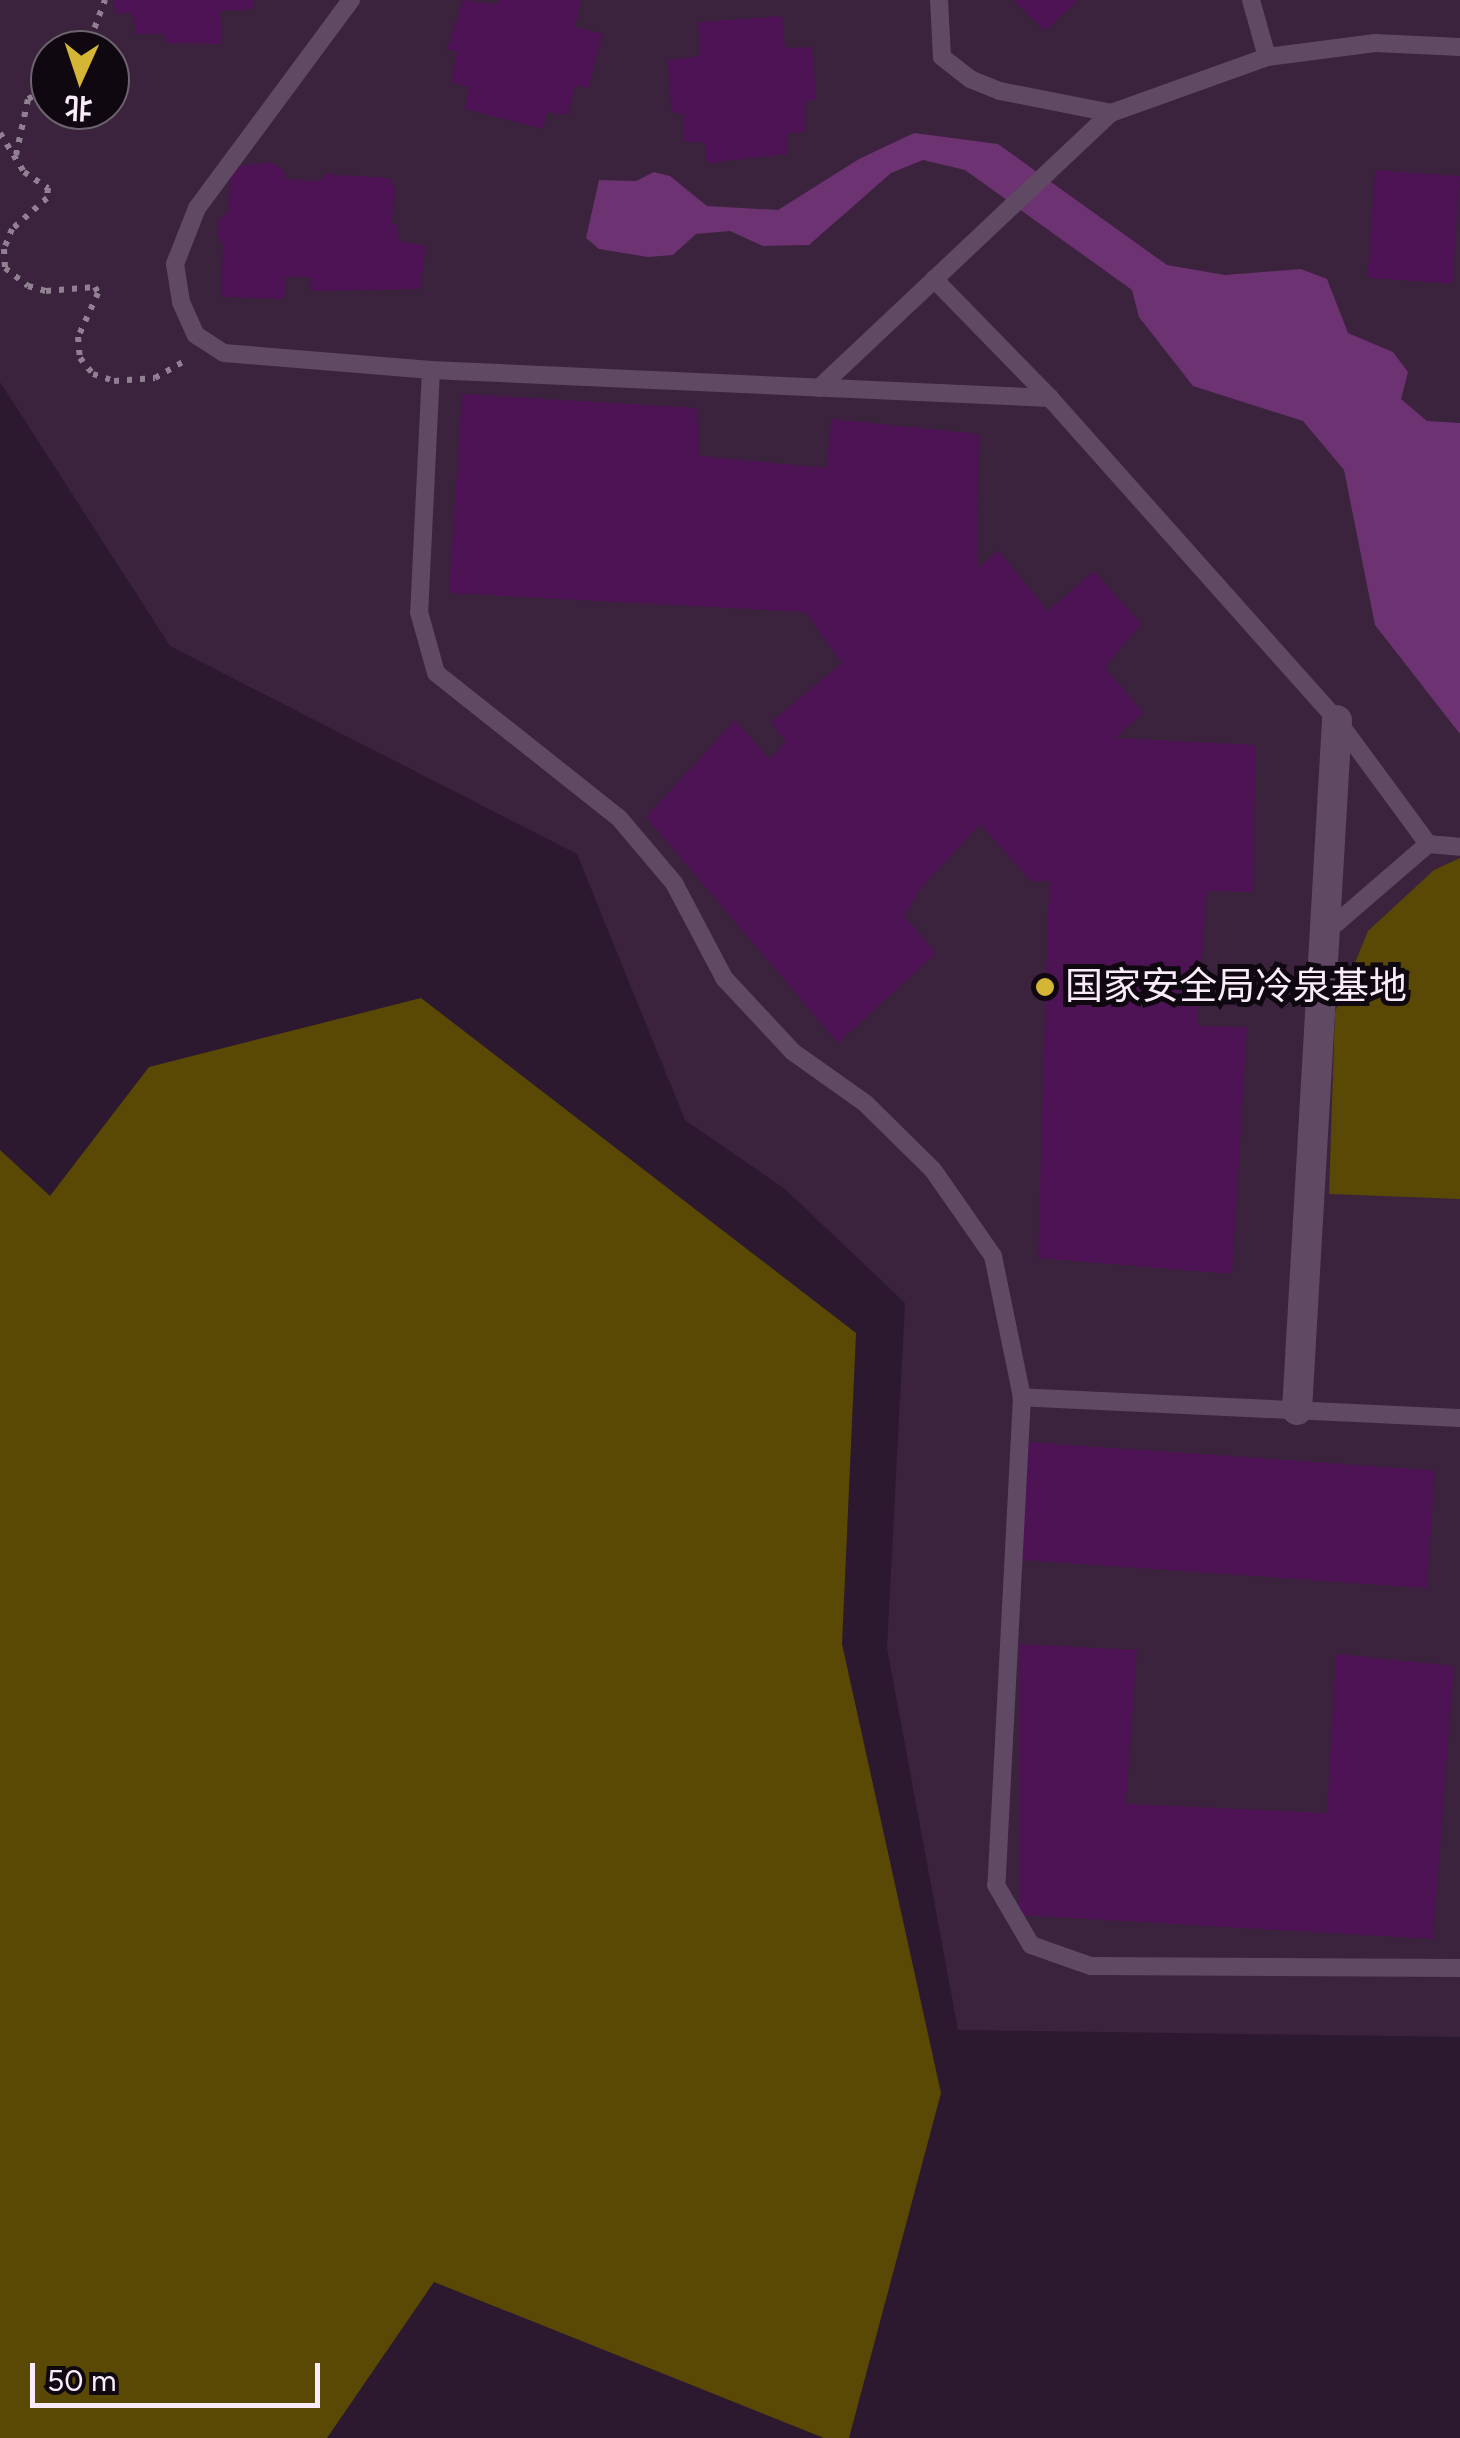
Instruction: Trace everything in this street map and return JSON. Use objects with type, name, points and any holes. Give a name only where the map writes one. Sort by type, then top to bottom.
[{"type":"street","points":[[1297,1410],[1337,720]]},
{"type":"lane","points":[[352,0],[196,208],[175,264],[181,302],[196,335],[224,353],[432,370],[1050,398]]},
{"type":"lane","points":[[939,0],[942,57],[970,79],[1000,91],[1111,113]]},
{"type":"lane","points":[[1250,0],[1267,57]]},
{"type":"lane","points":[[819,388],[1111,113],[1267,57],[1375,43],[1460,47]]},
{"type":"lane","points":[[934,279],[1050,398],[1337,720],[1428,844]]},
{"type":"lane","points":[[432,370],[419,612],[436,673],[619,818],[674,883],[724,978],[793,1052],[864,1103],[933,1170],[993,1256],[1022,1397],[996,1885],[1031,1945],[1092,1966],[1460,1968]]},
{"type":"lane","points":[[1325,934],[1428,844],[1460,847]]},
{"type":"lane","points":[[1022,1397],[1460,1418]]},
{"type":"path","points":[[94,30],[105,0]]},
{"type":"path","points":[[15,156],[30,99]]},
{"type":"path","points":[[0,132],[24,172],[48,188],[47,198],[12,229],[4,249],[5,268],[28,286],[46,290],[95,287],[98,293],[78,337],[80,358],[93,374],[114,381],[156,378],[211,345]]},
{"type":"shaded area","name":"国家安全局冷泉基地","points":[[0,0],[1460,0],[1460,2037],[958,2030],[887,1648],[905,1303],[785,1189],[685,1120],[577,854],[170,646],[0,382]]},
{"type":"shaded area","points":[[914,133],[998,144],[1167,265],[1225,275],[1301,269],[1327,279],[1348,333],[1393,352],[1408,372],[1401,399],[1427,421],[1460,423],[1460,734],[1375,625],[1344,470],[1303,421],[1193,386],[1139,317],[1132,290],[965,170],[923,160],[891,173],[809,245],[763,246],[730,231],[696,234],[673,255],[648,257],[599,249],[586,238],[599,180],[636,181],[654,172],[670,176],[707,206],[778,210],[859,159]]},
{"type":"shaded area","points":[[1460,858],[1460,1199],[1329,1194],[1335,1012],[1368,931],[1434,870]]},
{"type":"shaded area","points":[[421,998],[856,1333],[842,1644],[941,2093],[849,2438],[824,2438],[434,2282],[327,2438],[0,2438],[0,1150],[50,1196],[149,1067]]},
{"type":"building","points":[[114,0],[254,0],[254,9],[220,11],[222,44],[166,43],[164,34],[136,34],[132,13],[115,14]]},
{"type":"building","points":[[463,0],[497,4],[498,0],[581,0],[575,27],[603,34],[588,88],[575,86],[568,115],[547,112],[543,129],[465,109],[469,87],[451,82],[457,52],[447,49]]},
{"type":"building","points":[[1013,0],[1078,0],[1045,31]]},
{"type":"building","points":[[782,16],[785,48],[812,47],[816,99],[806,102],[806,132],[787,133],[788,154],[707,163],[705,142],[684,142],[683,114],[671,112],[668,60],[700,56],[698,22]]},
{"type":"building","points":[[271,162],[284,170],[286,179],[321,181],[324,174],[389,178],[396,190],[391,222],[397,226],[399,241],[426,246],[420,289],[311,291],[310,277],[286,277],[284,299],[221,297],[223,244],[217,234],[218,220],[228,212],[230,167]]},
{"type":"building","points":[[1375,170],[1460,176],[1452,284],[1367,278]]},
{"type":"building","points":[[462,394],[698,408],[699,456],[827,468],[831,419],[979,434],[977,569],[998,550],[1048,611],[1094,571],[1141,624],[1105,667],[1143,713],[1115,738],[1255,745],[1254,892],[1207,891],[1197,1026],[1247,1027],[1232,1274],[1038,1258],[1049,881],[1031,881],[980,824],[921,888],[904,916],[936,953],[838,1043],[646,817],[735,720],[769,759],[786,742],[771,722],[842,663],[805,612],[449,593]]},
{"type":"building","points":[[1028,1442],[1435,1470],[1427,1588],[1020,1560]]},
{"type":"building","points":[[1020,1644],[1137,1650],[1126,1804],[1327,1813],[1336,1654],[1454,1666],[1433,1939],[1020,1915]]},
{"type":"place","name":"国家安全局冷泉基地","points":[[1045,987]]}]
